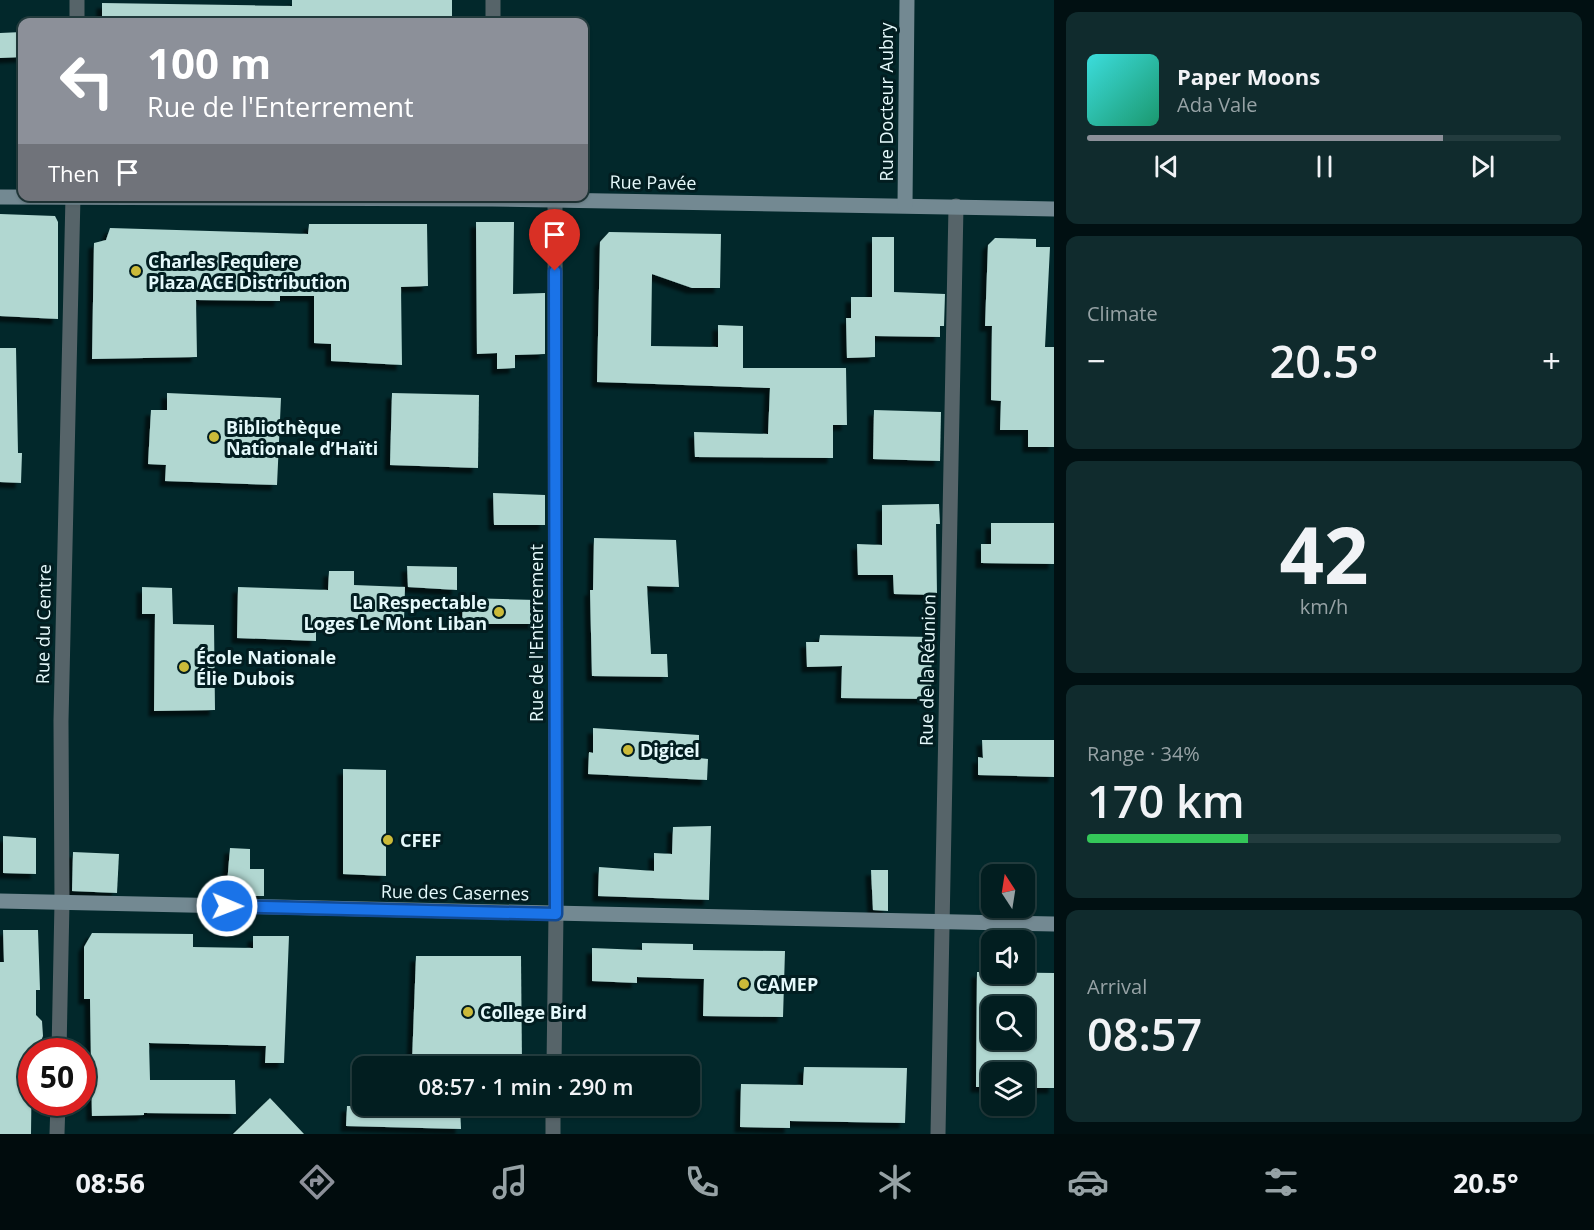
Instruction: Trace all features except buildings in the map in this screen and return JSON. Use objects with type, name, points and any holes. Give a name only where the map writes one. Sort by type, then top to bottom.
[{"type":"main road","name":"Rue Docteur Aubry","points":[[905,205],[907,0]]},
{"type":"main road","name":"Rue Pavée","points":[[0,197],[18,197]]},
{"type":"main road","name":"Rue Pavée","points":[[588,200],[1054,209]]},
{"type":"main road","name":"Rue des Casernes","points":[[0,901],[942,924],[1054,924]]},
{"type":"street","points":[[77,0],[77,18]]},
{"type":"street","points":[[492,18],[493,0]]},
{"type":"street","name":"Rue du Centre","points":[[59,1038],[62,902],[61,721],[73,201]]},
{"type":"street","name":"Rue de l'Enterrement","points":[[554,1056],[555,201]]},
{"type":"street","name":"Rue de la Réunion","points":[[938,1134],[956,206]]},
{"type":"street","points":[[57,1134],[58,1116]]},
{"type":"street","points":[[553,1116],[553,1134]]},
{"type":"place","name":"Charles Fequiere Plaza ACE Distribution","points":[[136,271]]},
{"type":"place","name":"Bibliothèque Nationale d’Haïti","points":[[214,437]]},
{"type":"place","name":"La Respectable Loges Le Mont Liban","points":[[499,612]]},
{"type":"place","name":"École Nationale Élie Dubois","points":[[184,667]]},
{"type":"place","name":"Digicel","points":[[628,750]]},
{"type":"place","name":"CFEF","points":[[388,840]]},
{"type":"place","name":"CAMEP","points":[[744,984]]},
{"type":"place","name":"College Bird","points":[[468,1012]]},
{"type":"route","points":[[227,906],[556,914],[555,271]]}]
